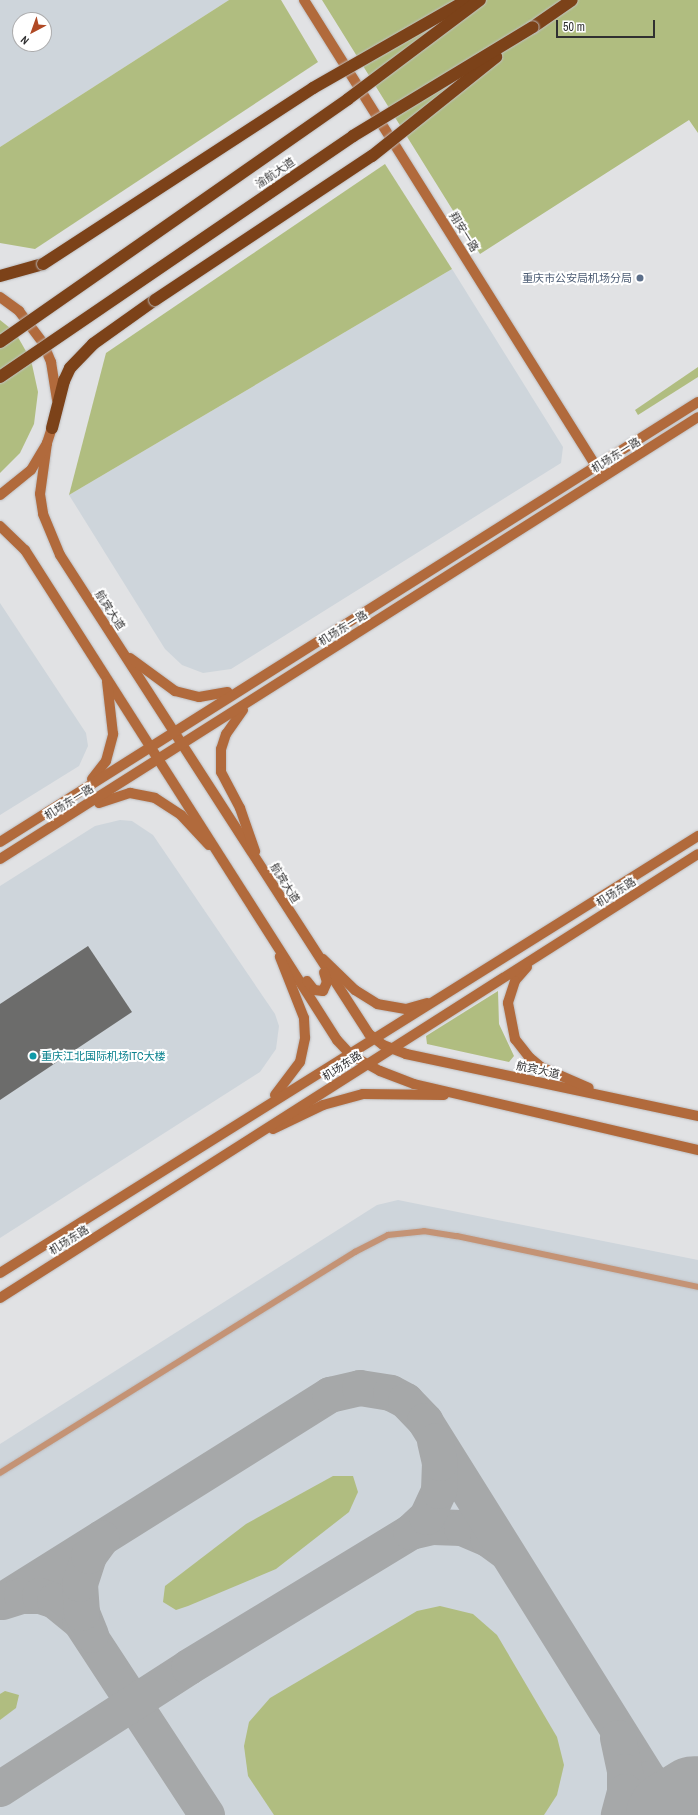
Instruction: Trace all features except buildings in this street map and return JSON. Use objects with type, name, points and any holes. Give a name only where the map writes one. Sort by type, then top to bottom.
[{"type":"highway","points":[[0,276],[43,264],[313,88],[467,0]]},
{"type":"highway","name":"渝航大道","points":[[0,342],[348,99],[480,0]]},
{"type":"highway","name":"渝航大道","points":[[0,377],[353,136],[533,27],[572,0]]},
{"type":"highway","points":[[52,428],[64,381],[70,368],[93,344],[155,300],[372,156],[533,27]]},
{"type":"street","name":"翔安一路","points":[[304,0],[603,478]]},
{"type":"street","points":[[0,297],[32,326],[51,362],[57,397],[52,428],[47,443],[31,470],[0,495]]},
{"type":"street","name":"机场东一路","points":[[0,842],[151,745],[698,402]]},
{"type":"street","name":"机场东一路","points":[[0,859],[160,760],[698,417]]},
{"type":"street","name":"航宾大道","points":[[47,443],[40,494],[43,514],[60,554],[362,1026],[376,1040],[391,1049],[698,1116]]},
{"type":"street","points":[[0,526],[25,550],[272,935],[337,1040],[351,1055],[366,1065],[414,1084],[698,1150]]},
{"type":"street","points":[[124,653],[164,684],[188,695],[218,696],[252,682]]},
{"type":"street","points":[[84,788],[98,773],[110,748],[114,722],[106,675]]},
{"type":"street","points":[[261,868],[240,808],[224,781],[220,760],[221,749],[232,722],[266,691]]},
{"type":"street","points":[[78,810],[121,795],[140,794],[155,798],[181,815],[224,861]]},
{"type":"street","name":"机场东路","points":[[0,1273],[265,1106],[376,1040],[698,836]]},
{"type":"street","name":"机场东路","points":[[0,1298],[698,854]]},
{"type":"street","points":[[272,935],[317,992],[327,986],[322,965]]},
{"type":"street","points":[[265,1106],[294,1073],[300,1062],[305,1038],[304,1018],[272,935]]},
{"type":"street","points":[[308,943],[355,990],[377,1004],[406,1009],[449,994]]},
{"type":"street","points":[[541,954],[522,971],[511,992],[508,1015],[515,1039],[530,1058],[541,1067],[611,1098]]},
{"type":"street","points":[[254,1136],[295,1121],[323,1105],[363,1094],[468,1096]]},
{"type":"street","points":[[0,1264],[33,1252]]},
{"type":"lane","points":[[0,1473],[348,1256],[388,1235],[424,1231],[458,1236],[698,1286]]},
{"type":"shaded area","points":[[0,0],[229,0],[0,147]]},
{"type":"shaded area","points":[[452,269],[563,447],[561,463],[231,669],[203,673],[182,665],[165,649],[69,495]]},
{"type":"shaded area","points":[[0,603],[86,733],[88,746],[79,766],[0,815]]},
{"type":"shaded area","points":[[120,820],[132,821],[153,835],[275,1014],[279,1026],[276,1049],[260,1072],[0,1238],[0,886],[95,826]]},
{"type":"shaded area","points":[[398,1200],[698,1260],[698,1815],[0,1815],[0,1444],[377,1205]]},
{"type":"green space","points":[[229,0],[281,0],[318,62],[35,249],[0,243],[0,147]]},
{"type":"green space","points":[[322,0],[698,0],[698,133],[689,120],[480,254]]},
{"type":"green space","points":[[385,164],[452,269],[69,495],[106,353]]},
{"type":"green space","points":[[0,320],[15,332],[31,360],[38,392],[34,424],[20,453],[0,473]]},
{"type":"green space","points":[[698,367],[698,377],[638,415],[635,410]]},
{"type":"green space","points":[[498,991],[499,1024],[514,1056],[509,1062],[427,1044],[426,1036]]},
{"type":"green space","points":[[333,1476],[353,1476],[358,1492],[349,1512],[276,1569],[176,1610],[163,1602],[165,1586],[246,1524]]},
{"type":"green space","points":[[440,1606],[473,1614],[497,1635],[557,1737],[564,1765],[557,1795],[544,1815],[274,1815],[248,1776],[244,1746],[249,1722],[270,1698],[417,1611]]},
{"type":"green space","points":[[5,1691],[19,1695],[16,1708],[0,1720],[0,1694]]},
{"type":"taxiway","points":[[0,1602],[330,1395],[360,1388],[391,1393],[406,1401],[425,1421],[649,1779],[678,1815]]},
{"type":"taxiway","points":[[0,1789],[189,1667],[411,1532],[427,1517],[439,1491],[440,1463],[435,1442]]},
{"type":"taxiway","points":[[411,1532],[433,1527],[462,1528],[488,1539],[506,1552]]},
{"type":"taxiway","points":[[91,1635],[82,1613],[80,1584],[89,1556],[102,1538]]},
{"type":"taxiway","points":[[3,1602],[22,1596],[40,1596],[55,1601],[80,1621],[207,1815]]},
{"type":"taxiway","points":[[618,1738],[625,1772],[625,1792],[619,1815]]},
{"type":"runway","points":[[670,1815],[694,1800]]},
{"type":"place","name":"重庆市公安局机场分局","points":[[640,278]]},
{"type":"place","name":"重庆江北国际机场ITC大楼","points":[[33,1056]]}]
